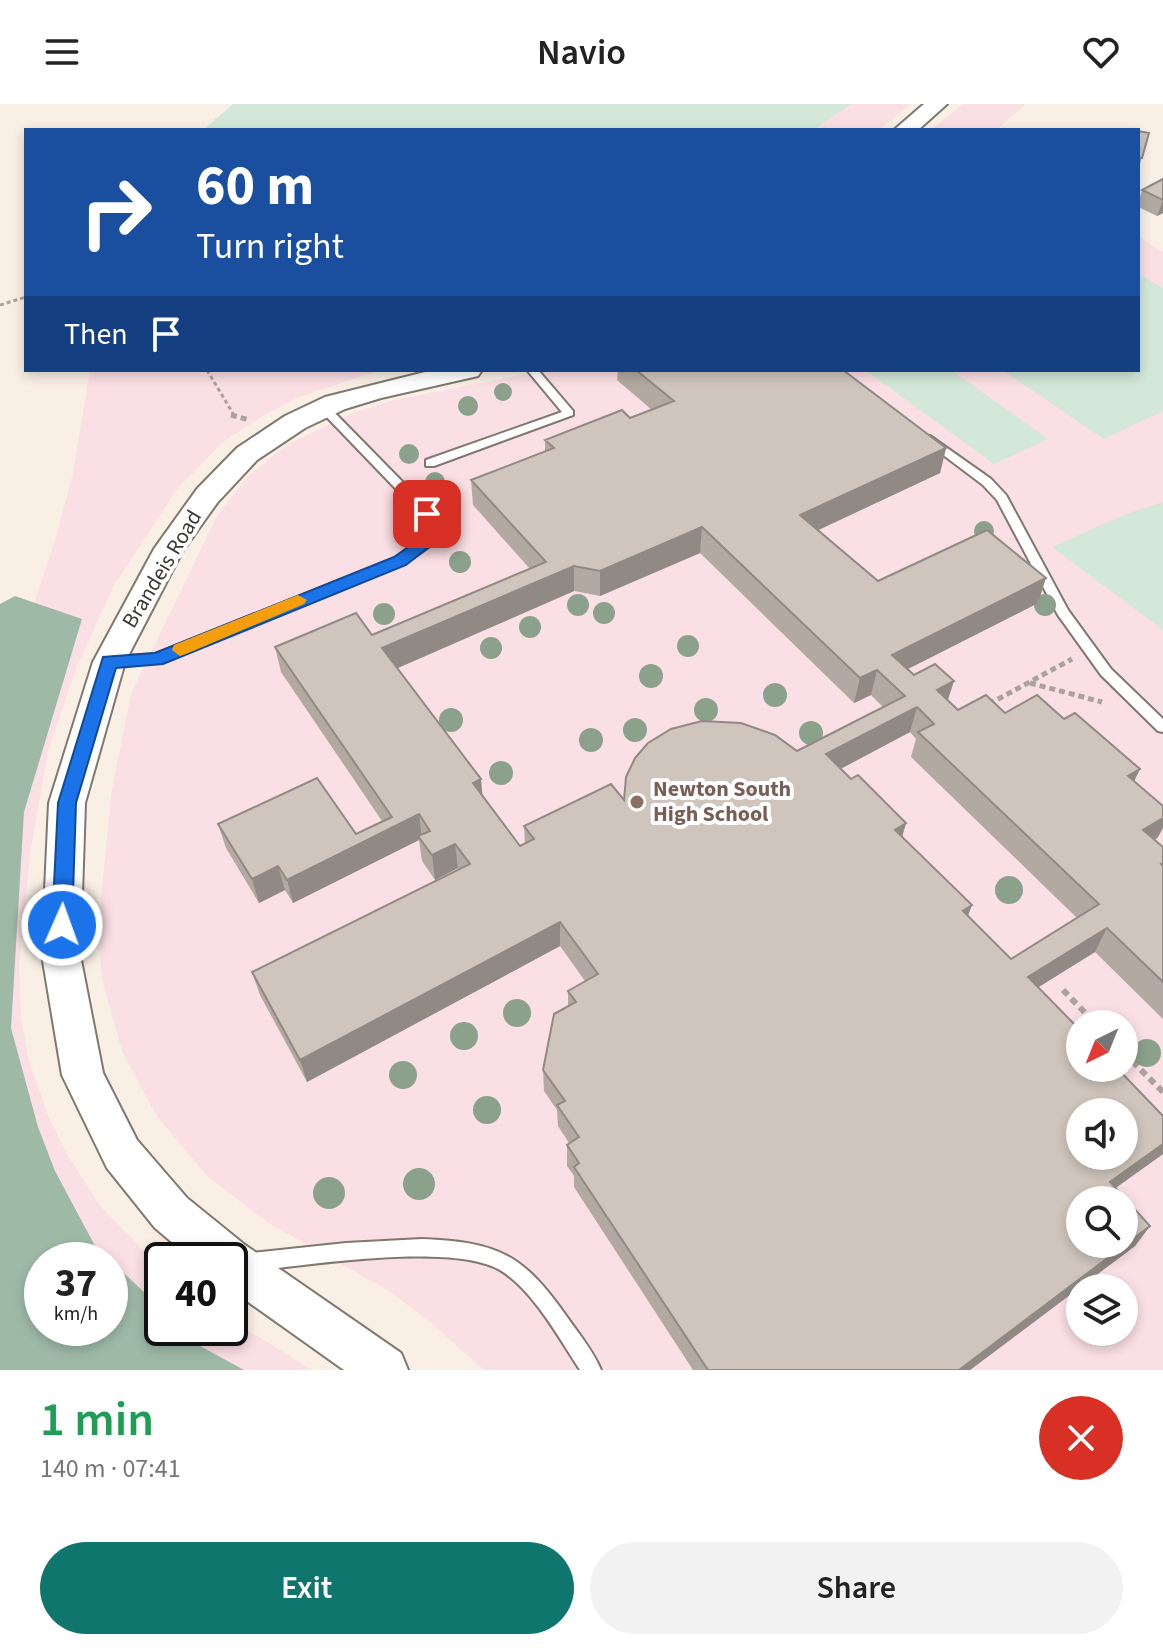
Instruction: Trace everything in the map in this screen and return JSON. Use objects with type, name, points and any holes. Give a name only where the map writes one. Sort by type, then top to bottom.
[{"type":"street","points":[[907,128],[937,104]]},
{"type":"street","name":"Brandeis Road","points":[[206,1242],[171,1213],[122,1154],[83,1075],[61,955],[67,803],[109,662],[169,549],[207,496],[247,454],[309,415],[374,391],[460,372]]},
{"type":"street","name":"Brandeis Road","points":[[248,1275],[384,1370]]},
{"type":"lane","points":[[430,463],[569,413],[534,372]]},
{"type":"lane","points":[[109,662],[156,659],[400,561],[426,543],[427,514],[309,415]]},
{"type":"lane","points":[[924,435],[987,482],[1002,498],[1063,612],[1106,672],[1145,713],[1163,727]]},
{"type":"lane","points":[[248,1261],[436,1247],[484,1252],[507,1264],[532,1288],[591,1370]]},
{"type":"path","points":[[0,305],[24,298]]},
{"type":"path","points":[[208,372],[232,416],[247,420],[279,412],[309,415]]},
{"type":"path","points":[[979,710],[1090,649]]},
{"type":"path","points":[[1029,682],[1145,713]]},
{"type":"path","points":[[1063,990],[1082,1010]]},
{"type":"path","points":[[1138,1067],[1163,1092]]},
{"type":"shaded area","points":[[834,104],[911,104],[881,128],[799,128]]},
{"type":"shaded area","points":[[963,104],[1025,104],[999,128],[933,128]]},
{"type":"shaded area","name":"Newton South High School","points":[[1140,237],[1163,252],[1163,1370],[484,1370],[428,1320],[386,1289],[267,1222],[207,1176],[156,1115],[122,1051],[103,983],[99,950],[101,897],[112,789],[131,694],[217,516],[249,475],[287,445],[355,412],[395,400],[536,372],[1140,372]]},
{"type":"shaded area","points":[[90,372],[375,372],[299,397],[223,442],[177,489],[113,587],[76,669],[48,751],[30,854],[19,965],[21,1017],[28,1058],[47,1113],[66,1153],[101,1207],[144,1251],[144,1346],[248,1346],[248,1330],[312,1370],[93,1370],[103,1346],[128,1346],[128,1242],[60,1242],[0,1034],[0,706],[56,538],[73,473]]},
{"type":"green space","points":[[233,104],[851,104],[816,128],[205,128]]},
{"type":"green space","points":[[1140,275],[1163,288],[1163,411],[1104,439],[1005,372],[1140,372]]},
{"type":"green space","points":[[868,372],[954,372],[1048,439],[994,464]]},
{"type":"green space","points":[[1163,502],[1163,630],[1052,547],[1126,514]]},
{"type":"green space","points":[[15,596],[82,619],[24,812],[11,1028],[38,1127],[55,1171],[93,1242],[24,1242],[24,1346],[128,1346],[128,1277],[144,1292],[144,1346],[200,1346],[244,1370],[0,1370],[0,604]]},
{"type":"building","points":[[1140,131],[1149,133],[1140,158]]},
{"type":"building","points":[[1163,179],[1163,200],[1142,190]]},
{"type":"building","points":[[638,372],[846,372],[946,448],[800,515],[878,581],[987,530],[1046,578],[892,655],[914,675],[935,664],[954,681],[937,690],[958,710],[986,695],[1005,713],[1037,695],[1064,719],[1075,713],[1140,769],[1128,776],[1163,806],[1163,818],[1143,830],[1163,847],[1163,982],[1107,928],[1028,977],[1066,1016],[1066,1082],[1130,1082],[1163,1116],[1163,1144],[1138,1162],[1138,1098],[1066,1098],[1066,1170],[1127,1170],[1110,1182],[1114,1186],[1066,1186],[1066,1258],[1108,1258],[1086,1274],[1066,1274],[1066,1289],[959,1370],[708,1370],[574,1167],[579,1163],[567,1145],[579,1137],[557,1105],[565,1101],[543,1070],[554,1014],[576,1002],[568,991],[598,974],[560,922],[300,1060],[252,972],[470,864],[455,844],[432,855],[418,836],[430,831],[419,814],[287,880],[278,866],[252,879],[218,824],[317,778],[356,834],[392,817],[275,647],[356,613],[372,635],[546,562],[471,480],[554,448],[545,440],[622,410],[630,418],[674,401]],"holes":[[[702,527],[860,678],[877,670],[905,696],[797,751],[775,735],[741,723],[702,721],[671,729],[648,743],[635,758],[626,777],[624,800],[611,784],[524,826],[534,839],[520,846],[473,783],[481,779],[382,648],[574,566],[600,571]],[[917,707],[934,724],[918,732],[1099,904],[1011,959],[963,911],[972,905],[895,830],[906,823],[858,775],[851,779],[826,754]]]},
{"type":"building","points":[[1138,1213],[1150,1226],[1138,1235]]},
{"type":"slow traffic","points":[[180,650],[298,600]]},
{"type":"place","name":"Newton South High School","points":[[637,802]]},
{"type":"route","points":[[62,925],[67,803],[109,662],[156,659],[400,561],[426,543],[429,527],[427,514]]}]
